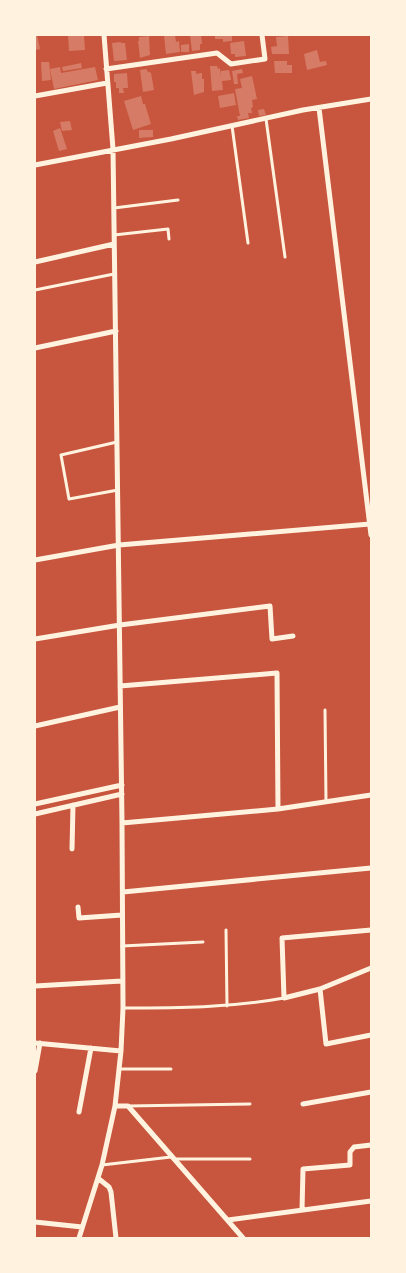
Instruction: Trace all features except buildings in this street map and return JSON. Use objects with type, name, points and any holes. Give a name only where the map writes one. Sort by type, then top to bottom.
[{"type":"street","points":[[79,1238],[99,1179],[115,1106],[121,1051],[123,1008],[122,785],[113,149],[106,69],[106,35]]},
{"type":"street","points":[[106,69],[217,53],[231,64],[266,59],[262,35]]},
{"type":"street","points":[[35,96],[107,83]]},
{"type":"street","points":[[35,165],[303,110],[371,99]]},
{"type":"street","points":[[319,108],[371,535]]},
{"type":"street","points":[[35,262],[114,244]]},
{"type":"street","points":[[35,348],[116,332]]},
{"type":"street","points":[[35,560],[119,545],[370,524]]},
{"type":"street","points":[[35,639],[120,625],[270,606],[272,639],[293,636]]},
{"type":"street","points":[[120,686],[277,673],[278,809]]},
{"type":"street","points":[[35,726],[120,707]]},
{"type":"street","points":[[35,804],[122,785]]},
{"type":"street","points":[[35,814],[122,794]]},
{"type":"street","points":[[122,823],[278,809],[371,795]]},
{"type":"street","points":[[72,849],[73,805]]},
{"type":"street","points":[[123,892],[371,868]]},
{"type":"street","points":[[78,907],[79,918],[122,915]]},
{"type":"street","points":[[371,930],[282,938],[284,998],[320,989],[371,968]]},
{"type":"street","points":[[35,986],[122,981]]},
{"type":"street","points":[[320,989],[326,1044],[371,1035]]},
{"type":"street","points":[[35,1071],[38,1043],[121,1051]]},
{"type":"street","points":[[79,1112],[92,1048]]},
{"type":"street","points":[[303,1104],[371,1092]]},
{"type":"street","points":[[115,1106],[128,1106],[243,1238]]},
{"type":"street","points":[[302,1210],[304,1169],[350,1165],[350,1152],[354,1146],[371,1144]]},
{"type":"street","points":[[99,1179],[109,1187],[111,1192],[116,1238]]},
{"type":"street","points":[[228,1220],[371,1201]]},
{"type":"street","points":[[35,1222],[82,1227]]},
{"type":"lane","points":[[266,119],[285,257]]},
{"type":"lane","points":[[232,126],[248,243]]},
{"type":"lane","points":[[113,208],[178,200]]},
{"type":"lane","points":[[114,235],[168,229],[169,239]]},
{"type":"lane","points":[[35,290],[114,274]]},
{"type":"lane","points":[[117,442],[61,455],[69,499],[118,490]]},
{"type":"lane","points":[[326,710],[326,801]]},
{"type":"lane","points":[[226,930],[226,1006]]},
{"type":"lane","points":[[122,946],[204,942]]},
{"type":"lane","points":[[123,1008],[194,1008],[253,1004],[284,998]]},
{"type":"lane","points":[[119,1069],[171,1069]]},
{"type":"lane","points":[[128,1106],[250,1104]]},
{"type":"lane","points":[[102,1166],[172,1158],[250,1159]]}]
